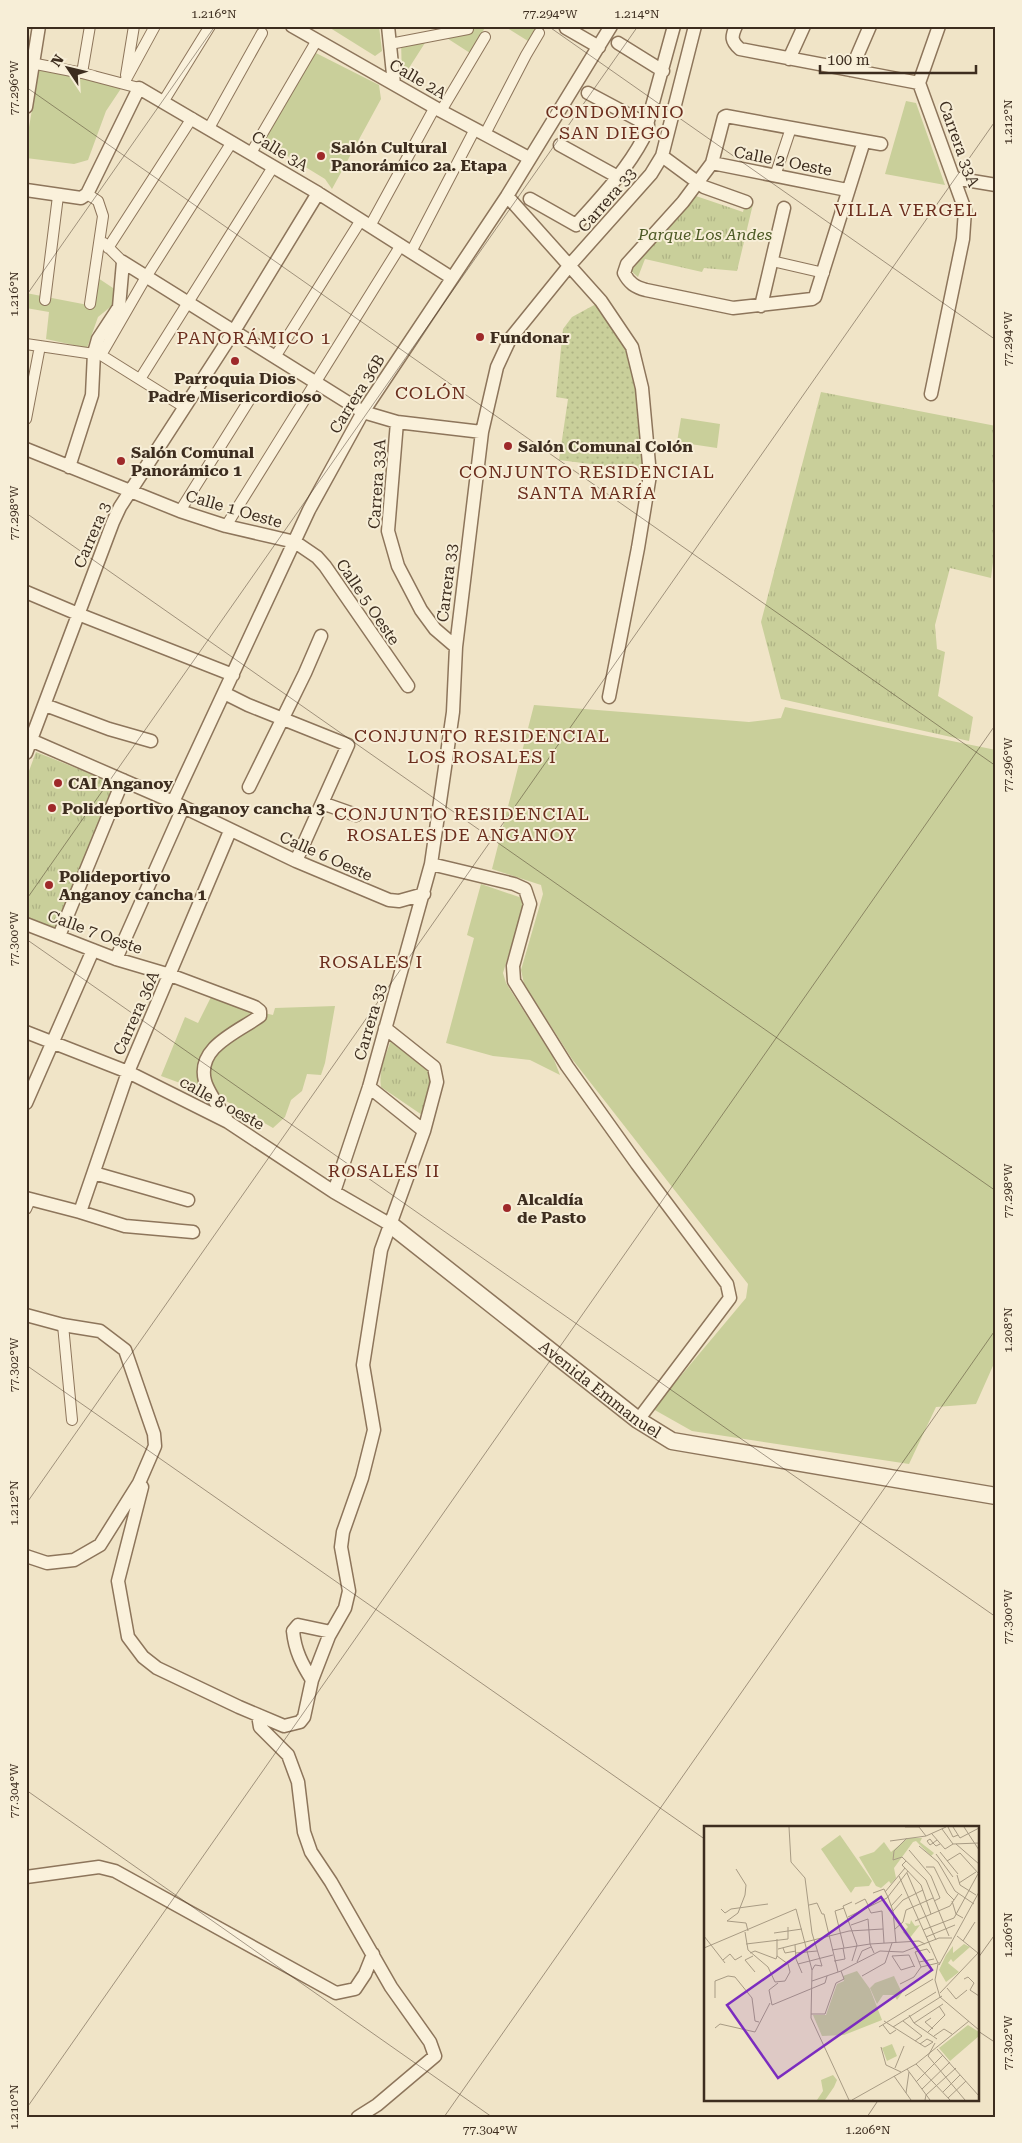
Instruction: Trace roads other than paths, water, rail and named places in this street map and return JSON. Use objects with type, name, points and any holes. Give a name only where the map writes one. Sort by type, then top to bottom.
[{"type":"street","points":[[26,107],[30,63],[39,26]]},
{"type":"street","points":[[82,73],[90,26]]},
{"type":"street","points":[[124,83],[134,26]]},
{"type":"street","points":[[124,83],[155,26]]},
{"type":"street","points":[[164,102],[210,26]]},
{"type":"street","name":"Calle 2A","points":[[292,26],[529,158]]},
{"type":"street","points":[[388,26],[394,84]]},
{"type":"street","points":[[390,44],[468,29],[468,26]]},
{"type":"street","name":"Carrera 36B","points":[[116,960],[224,693],[309,510],[363,412],[507,196],[611,26]]},
{"type":"street","points":[[530,199],[576,226],[618,177],[636,153],[648,125],[674,26]]},
{"type":"street","name":"Carrera 33","points":[[334,1192],[369,1087],[431,864],[453,712],[456,647],[482,432],[496,367],[510,339],[569,266],[651,174],[662,156],[695,26]]},
{"type":"street","points":[[736,26],[732,35],[733,43],[740,50],[919,83],[939,26]]},
{"type":"street","points":[[789,59],[804,26]]},
{"type":"street","points":[[851,70],[870,26]]},
{"type":"street","points":[[566,28],[599,47]]},
{"type":"street","points":[[209,128],[262,32]]},
{"type":"street","points":[[226,526],[480,132],[540,33]]},
{"type":"street","points":[[275,357],[366,223],[485,38]]},
{"type":"street","points":[[251,153],[317,40]]},
{"type":"street","points":[[618,43],[663,71]]},
{"type":"street","points":[[26,190],[81,198],[87,194],[139,88],[82,73],[30,63]]},
{"type":"street","name":"Carrera 33A","points":[[919,83],[965,210],[963,239],[932,394]]},
{"type":"street","name":"Calle 3A","points":[[139,88],[318,193],[452,278]]},
{"type":"street","points":[[588,93],[648,125]]},
{"type":"street","points":[[864,141],[847,190],[818,292],[812,299],[733,308],[636,287],[628,281],[624,273],[627,264],[698,184],[712,163],[722,119],[726,116],[881,144]]},
{"type":"street","points":[[108,248],[192,118]]},
{"type":"street","points":[[775,176],[792,128]]},
{"type":"street","points":[[97,354],[232,142]]},
{"type":"street","points":[[560,144],[618,177]]},
{"type":"street","points":[[662,156],[698,184],[712,191],[746,202]]},
{"type":"street","name":"Calle 2 Oeste","points":[[712,163],[847,190]]},
{"type":"street","points":[[140,379],[273,166]]},
{"type":"street","points":[[954,178],[996,185]]},
{"type":"street","name":"Carrera 3","points":[[26,753],[29,739],[45,705],[113,522],[130,492],[234,331],[318,193]]},
{"type":"street","points":[[87,194],[98,201],[103,212],[90,304]]},
{"type":"street","points":[[45,300],[58,196]]},
{"type":"street","points":[[507,196],[601,301],[632,347],[642,388],[650,475],[609,697]]},
{"type":"street","points":[[760,306],[784,208]]},
{"type":"street","points":[[100,240],[123,262],[363,412],[397,422],[482,432]]},
{"type":"street","points":[[772,261],[824,273]]},
{"type":"street","points":[[69,467],[92,395],[101,332],[119,307],[123,262]]},
{"type":"street","points":[[26,344],[97,354],[184,407]]},
{"type":"street","points":[[26,419],[40,346]]},
{"type":"street","points":[[180,511],[250,399]]},
{"type":"street","name":"Carrera 33A","points":[[397,422],[388,531],[398,566],[421,610],[435,629],[456,647]]},
{"type":"street","name":"Calle 1 Oeste","points":[[26,449],[180,511],[226,526],[295,542]]},
{"type":"street","name":"Calle 5 Oeste","points":[[295,542],[317,557],[325,566],[408,686]]},
{"type":"street","points":[[26,592],[233,675]]},
{"type":"street","points":[[249,787],[321,636]]},
{"type":"street","points":[[224,693],[248,705],[348,745],[296,861]]},
{"type":"street","points":[[45,705],[108,729],[151,740]]},
{"type":"street","name":"Calle 6 Oeste","points":[[29,739],[178,805],[296,861],[389,900],[399,901],[424,894]]},
{"type":"street","points":[[59,936],[123,780]]},
{"type":"street","points":[[322,803],[356,815]]},
{"type":"street","name":"Carrera 36A","points":[[80,1212],[128,1072],[230,830]]},
{"type":"street","points":[[431,864],[514,884],[525,889],[530,904],[513,966],[514,981],[567,1066],[637,1164],[727,1284],[730,1298],[639,1417]]},
{"type":"street","name":"Calle 7 Oeste","points":[[26,924],[116,960],[170,976],[255,1007],[260,1011],[260,1016],[212,1048],[206,1058],[205,1082],[228,1122]]},
{"type":"street","points":[[26,1104],[92,950]]},
{"type":"street","points":[[139,1483],[142,1487],[118,1581],[128,1637],[143,1657],[157,1668],[284,1726],[300,1722],[304,1717],[312,1680],[331,1632],[345,1608],[349,1591],[341,1547],[343,1532],[362,1478],[374,1430],[363,1365],[381,1250],[424,1131],[437,1082],[434,1067],[385,1028]]},
{"type":"street","name":"calle 8 oeste","points":[[26,1032],[128,1072],[228,1122],[334,1192],[392,1222]]},
{"type":"street","points":[[369,1087],[424,1131]]},
{"type":"street","points":[[94,1173],[188,1200]]},
{"type":"street","points":[[27,1203],[80,1212],[125,1226],[193,1232]]},
{"type":"street","name":"Avenida Emmanuel","points":[[392,1222],[672,1441],[996,1496]]},
{"type":"street","points":[[26,1315],[63,1325],[100,1331],[125,1350],[154,1434],[155,1446],[139,1483],[100,1545],[74,1560],[47,1563],[26,1556]]},
{"type":"street","points":[[63,1325],[72,1420]]},
{"type":"street","name":"Avenida Emmanuel","points":[[639,1417],[673,1436],[996,1490]]},
{"type":"street","points":[[312,1680],[301,1663],[294,1647],[293,1632],[298,1626],[331,1632]]},
{"type":"street","points":[[258,1715],[260,1727],[288,1755],[298,1782],[304,1832],[311,1852],[374,1954],[391,1987],[430,2042],[436,2056],[377,2105],[358,2117]]},
{"type":"street","points":[[26,1878],[99,1867],[115,1871],[336,1993],[355,1988],[365,1974],[374,1954]]},
{"type":"place","name":"Salón Cultural Panorámico 2a. Etapa","points":[[321,156]]},
{"type":"place","name":"Fundonar","points":[[480,337]]},
{"type":"place","name":"Parroquia Dios Padre Misericordioso","points":[[235,361]]},
{"type":"place","name":"Salón Comunal Colón","points":[[508,446]]},
{"type":"place","name":"Salón Comunal Panorámico 1","points":[[121,461]]},
{"type":"place","name":"CAI Anganoy","points":[[58,783]]},
{"type":"place","name":"Polideportivo Anganoy cancha 3","points":[[52,808]]},
{"type":"place","name":"Polideportivo Anganoy cancha 1","points":[[49,885]]},
{"type":"place","name":"Alcaldía de Pasto","points":[[507,1208]]},
{"type":"district","name":"CONDOMINIO SAN DIEGO","points":[[615,121]]},
{"type":"district","name":"VILLA VERGEL","points":[[906,209]]},
{"type":"district","name":"PANORÁMICO 1","points":[[254,337]]},
{"type":"district","name":"COLÓN","points":[[431,392]]},
{"type":"district","name":"CONJUNTO RESIDENCIAL SANTA MARÍA","points":[[587,481]]},
{"type":"district","name":"CONJUNTO RESIDENCIAL LOS ROSALES I","points":[[482,745]]},
{"type":"district","name":"CONJUNTO RESIDENCIAL ROSALES DE ANGANOY","points":[[462,823]]},
{"type":"district","name":"ROSALES I","points":[[371,961]]},
{"type":"district","name":"ROSALES II","points":[[384,1170]]},
{"type":"park label","name":"Parque Los Andes","points":[[705,234]]}]
